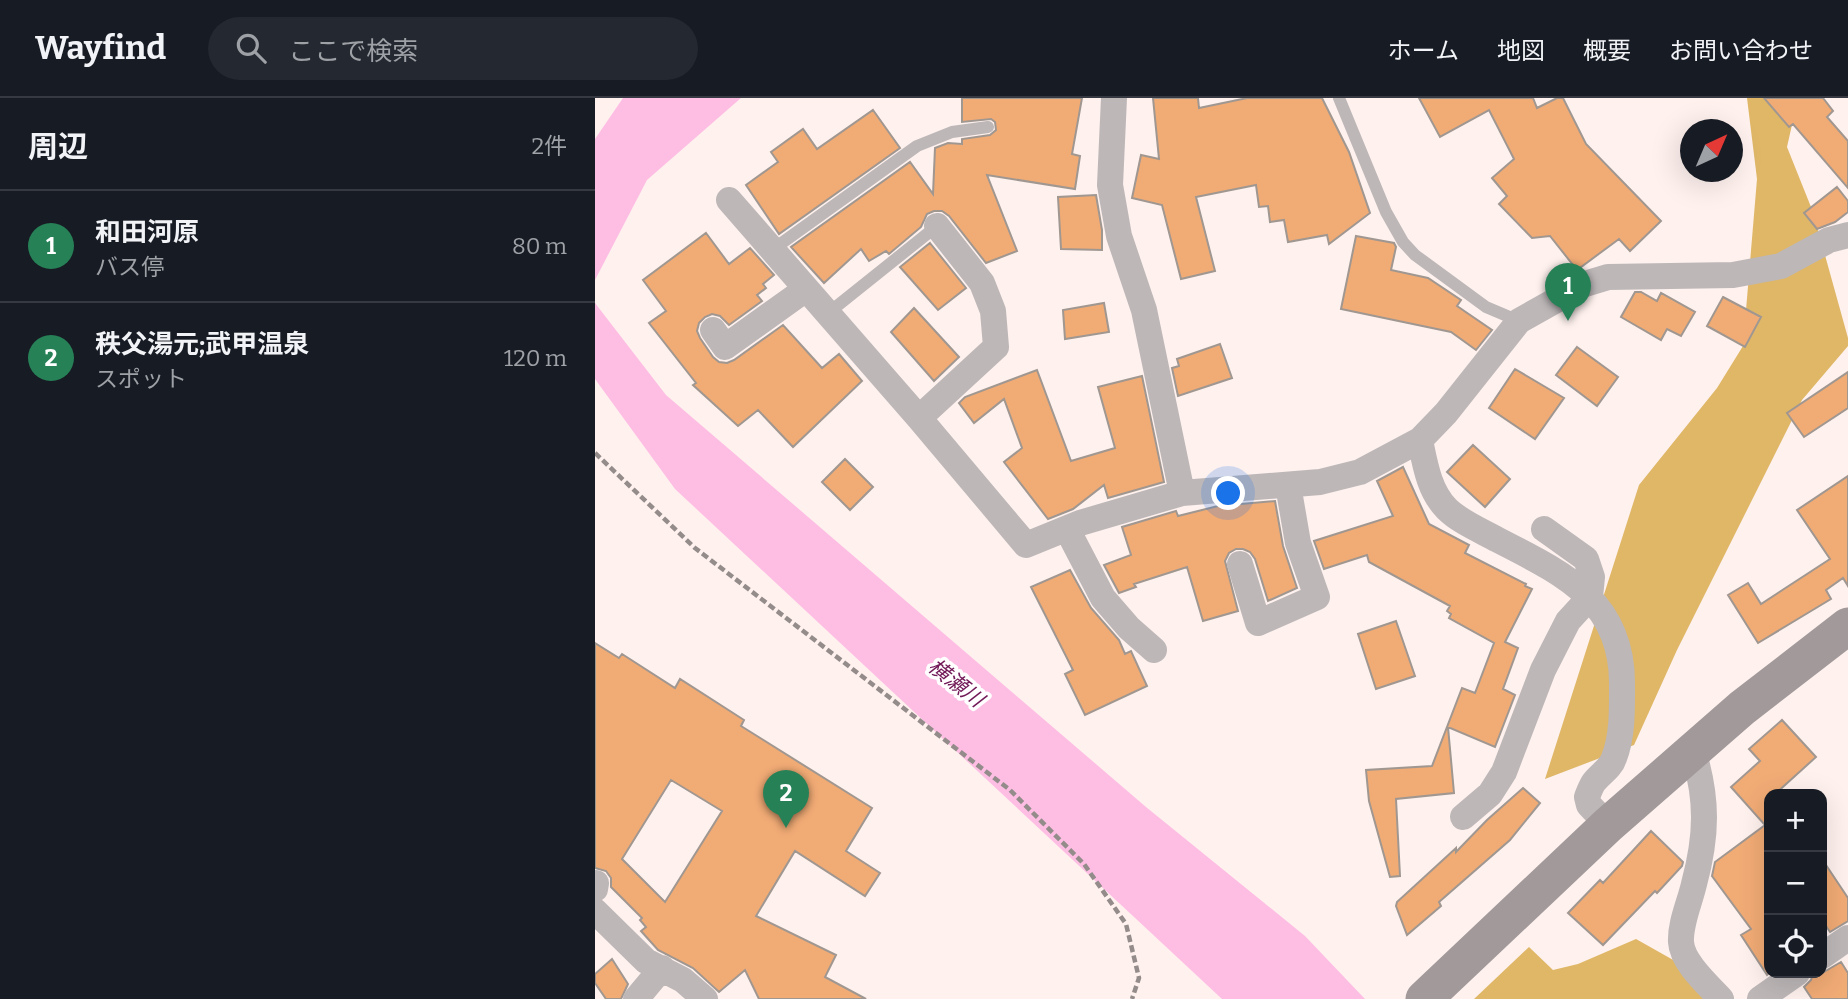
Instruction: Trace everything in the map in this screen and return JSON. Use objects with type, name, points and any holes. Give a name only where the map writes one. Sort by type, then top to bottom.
[{"type":"street","points":[[1114,98],[1110,185],[1119,236],[1144,310],[1182,493]]},
{"type":"street","points":[[729,200],[1026,545],[1067,529],[1182,493],[1320,482],[1360,472],[1420,440],[1519,321],[1585,284],[1608,277],[1733,275],[1781,266],[1829,240],[1848,235]]},
{"type":"street","points":[[919,418],[996,347],[993,311],[982,282],[937,226]]},
{"type":"street","points":[[713,330],[725,347],[806,289]]},
{"type":"street","points":[[1420,440],[1429,480],[1447,509],[1481,531],[1545,565],[1590,597],[1615,635],[1622,661],[1619,741],[1613,761],[1594,782],[1587,797],[1589,805],[1608,825]]},
{"type":"street","points":[[1240,564],[1258,623],[1317,597],[1298,543],[1288,485]]},
{"type":"street","points":[[1067,529],[1103,598],[1129,628],[1154,650]]},
{"type":"street","points":[[1463,817],[1490,794],[1504,772],[1543,670],[1568,621],[1590,597],[1592,577],[1586,559],[1543,529]]},
{"type":"street","points":[[1428,995],[1608,825],[1742,708],[1848,626]]},
{"type":"street","points":[[1693,751],[1701,778],[1706,818],[1703,850],[1685,917],[1681,944],[1694,970],[1721,999]]},
{"type":"street","points":[[595,889],[596,883]]},
{"type":"street","points":[[595,911],[646,961],[683,980],[705,999]]},
{"type":"street","points":[[1827,953],[1848,938]]},
{"type":"street","points":[[636,999],[662,968]]},
{"type":"street","points":[[1760,999],[1790,978]]},
{"type":"lane","points":[[1339,98],[1385,212],[1403,242],[1415,255],[1486,307],[1519,321]]},
{"type":"lane","points":[[772,250],[917,146],[952,132],[988,127]]},
{"type":"lane","points":[[827,314],[937,226]]},
{"type":"path","points":[[595,453],[695,548],[1010,790],[1084,864],[1126,924],[1139,978],[1132,999]]},
{"type":"shaded area","points":[[1747,98],[1798,98],[1787,147],[1813,212],[1848,346],[1802,400],[1677,650],[1634,745],[1545,779],[1639,485],[1717,388],[1743,346],[1757,179]]},
{"type":"shaded area","points":[[1636,939],[1675,961],[1710,999],[1474,999],[1529,947],[1553,970],[1578,964]]},
{"type":"water","points":[[623,98],[741,98],[647,180],[595,280],[595,139]]},
{"type":"water","name":"横瀬川","points":[[595,303],[666,395],[1146,807],[1305,936],[1365,999],[1222,999],[675,489],[595,379]]},
{"type":"building","points":[[962,98],[1082,98],[1072,154],[1080,156],[1075,189],[987,175],[1017,251],[986,263],[949,216],[942,211],[934,211],[927,214],[921,227],[889,254],[886,251],[869,261],[861,249],[824,283],[791,247],[910,162],[933,194],[935,148],[948,143],[962,144],[962,139],[990,135],[996,130],[995,122],[991,119],[962,122]]},
{"type":"building","points":[[1153,98],[1198,98],[1199,108],[1247,98],[1322,98],[1349,152],[1370,213],[1329,244],[1327,235],[1288,242],[1284,220],[1270,222],[1268,206],[1259,207],[1256,185],[1196,197],[1215,271],[1181,279],[1162,205],[1132,198],[1141,155],[1159,159]]},
{"type":"building","points":[[1419,98],[1533,98],[1537,108],[1557,98],[1563,98],[1586,144],[1661,221],[1630,251],[1619,239],[1577,270],[1550,236],[1532,238],[1499,204],[1507,196],[1492,178],[1514,159],[1489,110],[1440,137]]},
{"type":"building","points":[[1764,98],[1823,98],[1833,111],[1827,117],[1848,141],[1848,188],[1793,124],[1789,127]]},
{"type":"building","points":[[873,110],[900,148],[779,234],[746,185],[778,162],[771,152],[803,129],[817,149]]},
{"type":"building","points":[[1837,187],[1848,201],[1848,212],[1835,222],[1817,229],[1804,213]]},
{"type":"building","points":[[1096,195],[1102,230],[1102,250],[1061,249],[1058,197]]},
{"type":"building","points":[[706,233],[729,264],[750,248],[774,275],[763,284],[766,288],[757,295],[762,301],[729,325],[720,316],[712,314],[699,323],[697,331],[713,357],[719,362],[734,360],[783,325],[822,368],[839,354],[862,381],[793,447],[758,410],[738,426],[693,385],[696,383],[649,323],[666,311],[643,280]]},
{"type":"building","points":[[1356,236],[1394,243],[1396,247],[1391,270],[1428,278],[1461,300],[1457,306],[1492,330],[1476,350],[1451,332],[1341,309]]},
{"type":"building","points":[[930,243],[966,288],[938,310],[900,267]]},
{"type":"building","points":[[1635,292],[1641,292],[1657,301],[1661,293],[1695,312],[1681,336],[1667,329],[1661,340],[1621,317]]},
{"type":"building","points":[[1723,297],[1761,317],[1745,347],[1707,326]]},
{"type":"building","points":[[1104,303],[1109,332],[1065,339],[1063,310]]},
{"type":"building","points":[[914,308],[959,357],[934,381],[891,332]]},
{"type":"building","points":[[1220,344],[1232,378],[1178,396],[1172,368],[1179,366],[1177,359]]},
{"type":"building","points":[[1577,347],[1618,377],[1597,406],[1556,375]]},
{"type":"building","points":[[1515,369],[1564,398],[1535,439],[1489,408]]},
{"type":"building","points":[[1037,370],[1071,461],[1115,448],[1098,387],[1142,376],[1164,482],[1108,498],[1104,485],[1073,509],[1048,519],[1004,462],[1022,448],[1004,399],[974,423],[959,403],[965,397]]},
{"type":"building","points":[[1848,372],[1848,408],[1804,437],[1787,413]]},
{"type":"building","points":[[1473,445],[1510,479],[1485,507],[1447,472]]},
{"type":"building","points":[[845,459],[873,487],[850,510],[822,482]]},
{"type":"building","points":[[1403,467],[1429,524],[1469,545],[1465,553],[1532,589],[1505,642],[1518,648],[1503,689],[1515,695],[1495,747],[1448,727],[1454,793],[1396,799],[1400,876],[1390,877],[1369,801],[1366,770],[1432,766],[1462,688],[1475,693],[1494,643],[1449,618],[1451,614],[1447,611],[1450,606],[1369,562],[1367,555],[1324,569],[1314,541],[1393,516],[1377,481]]},
{"type":"building","points":[[1848,476],[1848,586],[1843,578],[1826,590],[1831,599],[1758,643],[1728,595],[1748,583],[1761,604],[1830,559],[1797,510]]},
{"type":"building","points":[[1275,501],[1283,546],[1297,588],[1268,601],[1255,559],[1250,552],[1243,549],[1229,553],[1225,561],[1238,611],[1203,621],[1187,567],[1134,584],[1136,587],[1119,593],[1104,565],[1131,555],[1122,527],[1176,511],[1178,516],[1218,506]]},
{"type":"building","points":[[1070,570],[1091,608],[1119,640],[1125,654],[1131,651],[1147,686],[1085,715],[1065,674],[1073,670],[1031,587]]},
{"type":"building","points":[[1396,621],[1415,676],[1376,689],[1358,634]]},
{"type":"building","points":[[595,643],[619,658],[622,654],[675,688],[680,679],[744,720],[741,726],[872,808],[846,851],[880,873],[865,896],[795,851],[756,916],[836,955],[825,977],[866,999],[759,999],[745,970],[719,992],[693,968],[658,950],[641,931],[646,927],[640,920],[642,918],[611,887],[611,878],[606,871],[595,868]],"holes":[[[671,780],[722,811],[665,902],[622,859]]]},
{"type":"building","points":[[1782,720],[1816,757],[1781,789],[1764,789],[1764,824],[1731,787],[1760,761],[1749,749]]},
{"type":"building","points":[[1523,788],[1540,803],[1510,840],[1439,902],[1441,906],[1407,935],[1396,906],[1397,902],[1456,848],[1456,852]]},
{"type":"building","points":[[1764,826],[1764,970],[1741,935],[1751,929],[1712,876],[1715,862]]},
{"type":"building","points":[[1651,831],[1683,862],[1682,866],[1603,945],[1568,913],[1600,880],[1603,883]]},
{"type":"building","points":[[1827,866],[1848,898],[1848,921],[1830,932],[1827,928]]},
{"type":"building","points":[[612,959],[628,984],[621,999],[606,999],[595,983],[595,974]]},
{"type":"building","points":[[1841,962],[1848,973],[1848,999],[1812,999],[1804,987],[1812,978],[1827,978],[1827,970]]},
{"type":"place","name":"和田河原","points":[[1568,321]]},
{"type":"place","name":"秩父湯元;武甲温泉","points":[[786,828]]}]
